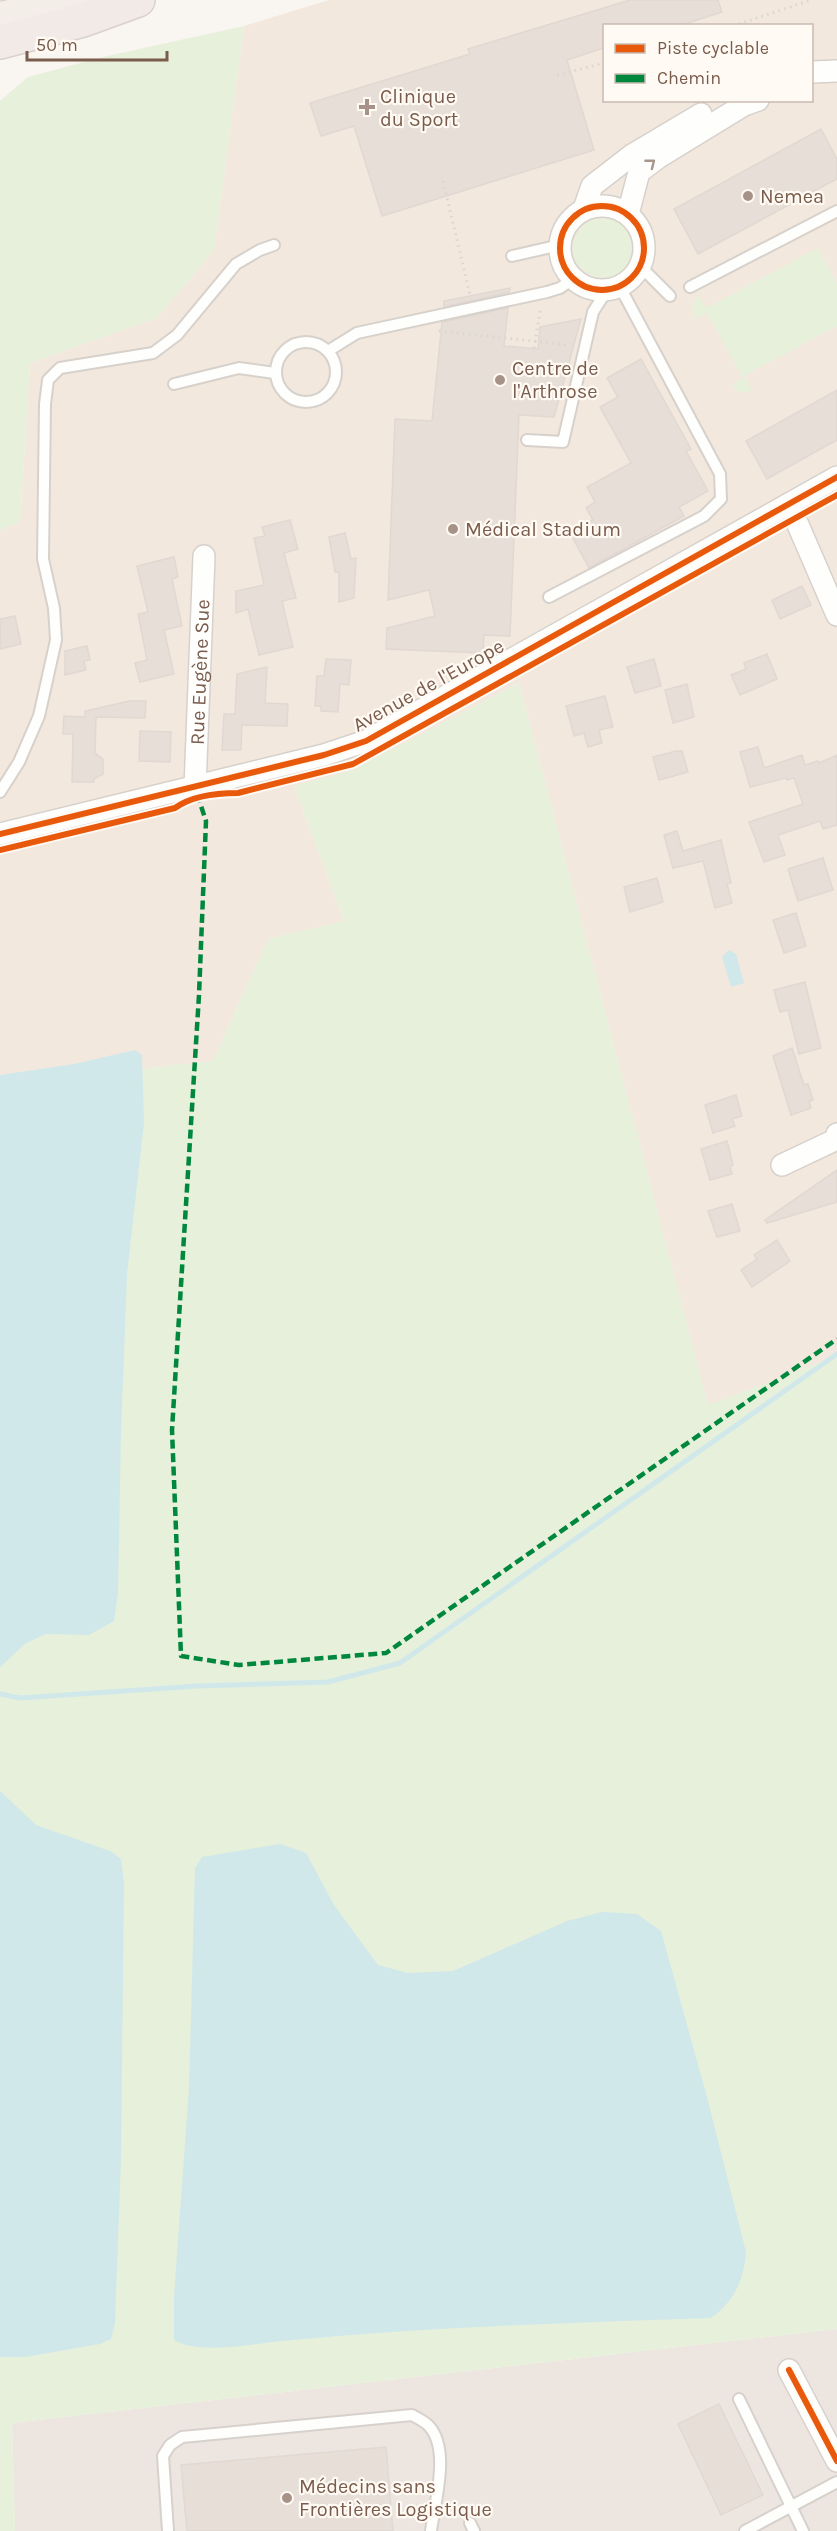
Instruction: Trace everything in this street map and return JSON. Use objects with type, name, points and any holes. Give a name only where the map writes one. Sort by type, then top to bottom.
[{"type":"highway","points":[[1,24],[83,20],[138,0]]},
{"type":"main road","points":[[1,24],[75,0]]},
{"type":"street","points":[[813,72],[837,70]]},
{"type":"street","points":[[813,86],[837,85]]},
{"type":"street","points":[[584,209],[592,186],[627,158],[722,102]]},
{"type":"street","points":[[628,214],[639,172],[658,157],[752,102]]},
{"type":"street","points":[[596,206],[611,206],[628,214],[642,231],[645,252],[641,267],[632,278],[613,289],[592,289],[574,278],[564,267],[560,245],[563,230],[572,218],[584,209],[596,206]]},
{"type":"street","name":"Avenue de l'Europe","points":[[0,834],[195,788],[324,755],[366,741],[837,477]]},
{"type":"street","points":[[789,504],[837,615]]},
{"type":"street","name":"Rue Eugène Sue","points":[[195,788],[204,556]]},
{"type":"street","points":[[782,1165],[837,1139],[837,1134]]},
{"type":"street","points":[[789,2370],[837,2461]]},
{"type":"lane","points":[[690,287],[837,211]]},
{"type":"lane","points":[[0,792],[19,762],[39,716],[56,640],[54,608],[43,559],[45,404],[48,380],[60,368],[153,353],[177,335],[236,264],[274,245]]},
{"type":"lane","points":[[512,256],[560,245]]},
{"type":"lane","points":[[641,267],[670,296]]},
{"type":"lane","points":[[328,351],[357,333],[547,292],[560,288],[574,278]]},
{"type":"lane","points":[[527,440],[563,442],[593,312],[613,289],[720,474],[721,499],[704,516],[549,597]]},
{"type":"lane","points":[[312,342],[328,351],[334,359],[335,379],[325,396],[316,401],[306,402],[288,397],[281,390],[275,373],[280,355],[294,343],[312,342]]},
{"type":"lane","points":[[174,384],[239,369],[275,373]]},
{"type":"lane","points":[[739,2398],[803,2531]]},
{"type":"lane","points":[[168,2531],[163,2456],[170,2445],[182,2437],[412,2415],[427,2423],[438,2437],[441,2458],[431,2531]]},
{"type":"lane","points":[[747,2530],[837,2482]]},
{"type":"path","points":[[739,24],[811,0]]},
{"type":"path","points":[[557,75],[603,63]]},
{"type":"path","points":[[443,181],[473,308]]},
{"type":"path","points":[[534,348],[541,307]]},
{"type":"path","points":[[432,331],[578,346]]},
{"type":"shaded area","points":[[329,0],[837,0],[837,1356],[708,1406],[519,683],[353,770],[294,786],[344,921],[268,939],[213,1061],[0,1084],[0,530],[20,522],[30,363],[157,318],[214,250],[244,26]]},
{"type":"shaded area","points":[[837,2329],[837,2531],[15,2531],[12,2423]]},
{"type":"green space","points":[[244,26],[214,250],[157,318],[30,363],[20,522],[0,530],[0,101],[28,77],[103,57]]},
{"type":"green space","points":[[603,218],[620,223],[628,231],[633,248],[628,265],[620,273],[603,278],[586,273],[578,265],[573,248],[578,231],[586,223]]},
{"type":"green space","points":[[818,248],[837,284],[837,326],[744,376],[752,390],[746,393],[736,391],[733,384],[743,378],[707,313],[695,319],[692,306],[698,295],[706,308]]},
{"type":"green space","points":[[519,683],[708,1405],[837,1356],[837,2329],[12,2423],[15,2531],[0,2531],[0,1084],[213,1061],[268,939],[344,921],[294,786],[353,770]]},
{"type":"water","points":[[729,950],[736,954],[744,983],[731,987],[722,957]]},
{"type":"water","points":[[135,1050],[142,1055],[144,1123],[127,1274],[118,1593],[114,1621],[89,1635],[46,1634],[26,1643],[0,1667],[0,1075],[74,1064]]},
{"type":"water","points":[[0,1791],[36,1825],[110,1851],[121,1859],[124,1883],[121,2158],[115,2323],[111,2339],[100,2344],[25,2357],[0,2357]]},
{"type":"water","points":[[280,1844],[306,1853],[334,1905],[378,1965],[408,1973],[453,1971],[567,1921],[602,1912],[637,1914],[661,1931],[707,2097],[746,2252],[743,2272],[736,2290],[719,2312],[711,2318],[442,2329],[211,2348],[197,2347],[174,2340],[174,2296],[189,2088],[195,1868],[202,1857]]},
{"type":"building","name":"Clinique du Sport","points":[[630,0],[718,0],[722,12],[685,24],[603,24],[603,48],[567,60],[594,150],[382,216],[354,126],[321,136],[310,103],[470,54],[468,49]]},
{"type":"building","points":[[821,129],[837,159],[837,179],[698,254],[674,209]]},
{"type":"building","points":[[510,288],[509,292],[444,307],[444,301]]},
{"type":"building","name":"Médical Stadium","points":[[508,308],[504,346],[538,349],[540,327],[581,319],[554,417],[519,415],[510,636],[484,635],[483,653],[386,649],[387,628],[435,616],[429,590],[388,600],[395,419],[432,421],[442,322]]},
{"type":"building","points":[[641,359],[691,449],[686,451],[708,491],[679,507],[684,516],[589,568],[570,533],[593,520],[586,508],[595,502],[587,487],[631,463],[600,407],[618,397],[607,378]]},
{"type":"building","points":[[837,390],[837,440],[767,479],[746,441]]},
{"type":"building","points":[[290,520],[298,549],[284,553],[296,598],[282,601],[293,647],[259,655],[248,609],[236,613],[236,591],[264,585],[254,538],[265,536],[262,527]]},
{"type":"building","points":[[345,533],[351,559],[356,558],[354,598],[339,602],[339,572],[335,572],[329,537]]},
{"type":"building","points":[[174,557],[178,577],[172,579],[182,626],[164,630],[174,674],[140,682],[135,663],[147,660],[138,614],[148,612],[137,566]]},
{"type":"building","points":[[802,586],[811,605],[780,619],[772,600]]},
{"type":"building","points":[[15,616],[21,644],[0,649],[0,619]]},
{"type":"building","points":[[87,646],[90,660],[84,661],[86,670],[65,675],[65,651]]},
{"type":"building","points":[[767,654],[777,679],[740,695],[731,675],[746,669],[744,663]]},
{"type":"building","points":[[326,659],[351,660],[349,685],[340,684],[338,712],[321,711],[321,706],[315,706],[317,676],[324,676]]},
{"type":"building","points":[[654,659],[661,686],[635,693],[627,667]]},
{"type":"building","points":[[267,667],[265,703],[288,704],[287,726],[242,725],[241,750],[222,750],[224,714],[235,714],[237,674]]},
{"type":"building","points":[[687,684],[694,717],[673,723],[665,690]]},
{"type":"building","points":[[605,696],[613,727],[599,730],[602,743],[588,747],[584,733],[574,736],[566,706]]},
{"type":"building","points":[[129,701],[146,701],[145,718],[96,717],[95,753],[103,759],[103,774],[94,779],[94,782],[72,782],[73,734],[63,734],[64,716],[85,717],[85,711]]},
{"type":"building","points":[[140,731],[171,732],[170,762],[139,761]]},
{"type":"building","points":[[758,747],[764,768],[802,755],[805,765],[818,761],[819,763],[837,755],[837,825],[823,829],[820,821],[778,835],[785,855],[764,862],[749,822],[803,804],[794,778],[750,787],[740,752]]},
{"type":"building","points":[[682,751],[688,772],[659,780],[653,757]]},
{"type":"building","points":[[677,831],[683,851],[721,840],[731,883],[727,884],[732,903],[715,908],[703,861],[673,868],[664,835]]},
{"type":"building","points":[[823,858],[833,890],[798,901],[788,869]]},
{"type":"building","points":[[657,878],[663,902],[630,912],[624,887]]},
{"type":"building","points":[[796,913],[806,946],[784,953],[773,920]]},
{"type":"building","points":[[805,982],[821,1048],[799,1054],[788,1010],[780,1012],[774,990]]},
{"type":"building","points":[[792,1048],[804,1085],[808,1084],[813,1100],[809,1101],[811,1108],[791,1115],[773,1056]]},
{"type":"building","points":[[736,1095],[742,1116],[732,1119],[735,1126],[713,1133],[705,1105]]},
{"type":"building","points":[[727,1141],[733,1165],[730,1167],[732,1174],[710,1180],[701,1149]]},
{"type":"building","points":[[837,1170],[837,1202],[767,1223],[765,1220]]},
{"type":"building","points":[[732,1204],[740,1231],[717,1237],[708,1211]]},
{"type":"building","points":[[777,1240],[790,1261],[752,1287],[741,1270],[757,1259],[754,1255]]},
{"type":"building","points":[[719,2404],[763,2495],[721,2515],[678,2424]]},
{"type":"building","name":"Médecins sans Frontières Logistique","points":[[386,2447],[393,2531],[187,2531],[181,2465]]},
{"type":"waterway","points":[[0,1694],[20,1698],[198,1686],[328,1682],[400,1663],[837,1354]]},
{"type":"marked path","points":[[197,794],[206,821],[199,995],[172,1430],[181,1656],[239,1665],[386,1653],[837,1339]]},
{"type":"cycle path","points":[[594,206],[610,206],[626,213],[637,224],[644,240],[644,248],[641,264],[632,278],[610,290],[594,290],[578,283],[567,272],[560,256],[560,240],[567,224],[578,213],[594,206]]},
{"type":"cycle path","points":[[0,834],[324,755],[366,741],[837,477]]},
{"type":"cycle path","points":[[0,850],[175,808],[197,798],[214,794],[238,793],[353,764],[837,495]]},
{"type":"cycle path","points":[[789,2370],[837,2461]]},
{"type":"place","name":"Clinique du Sport","points":[[367,107]]},
{"type":"place","name":"Nemea","points":[[748,196]]},
{"type":"place","name":"Centre de l'Arthrose","points":[[500,380]]},
{"type":"place","name":"Médical Stadium","points":[[453,529]]},
{"type":"place","name":"Médecins sans Frontières Logistique","points":[[287,2498]]}]
